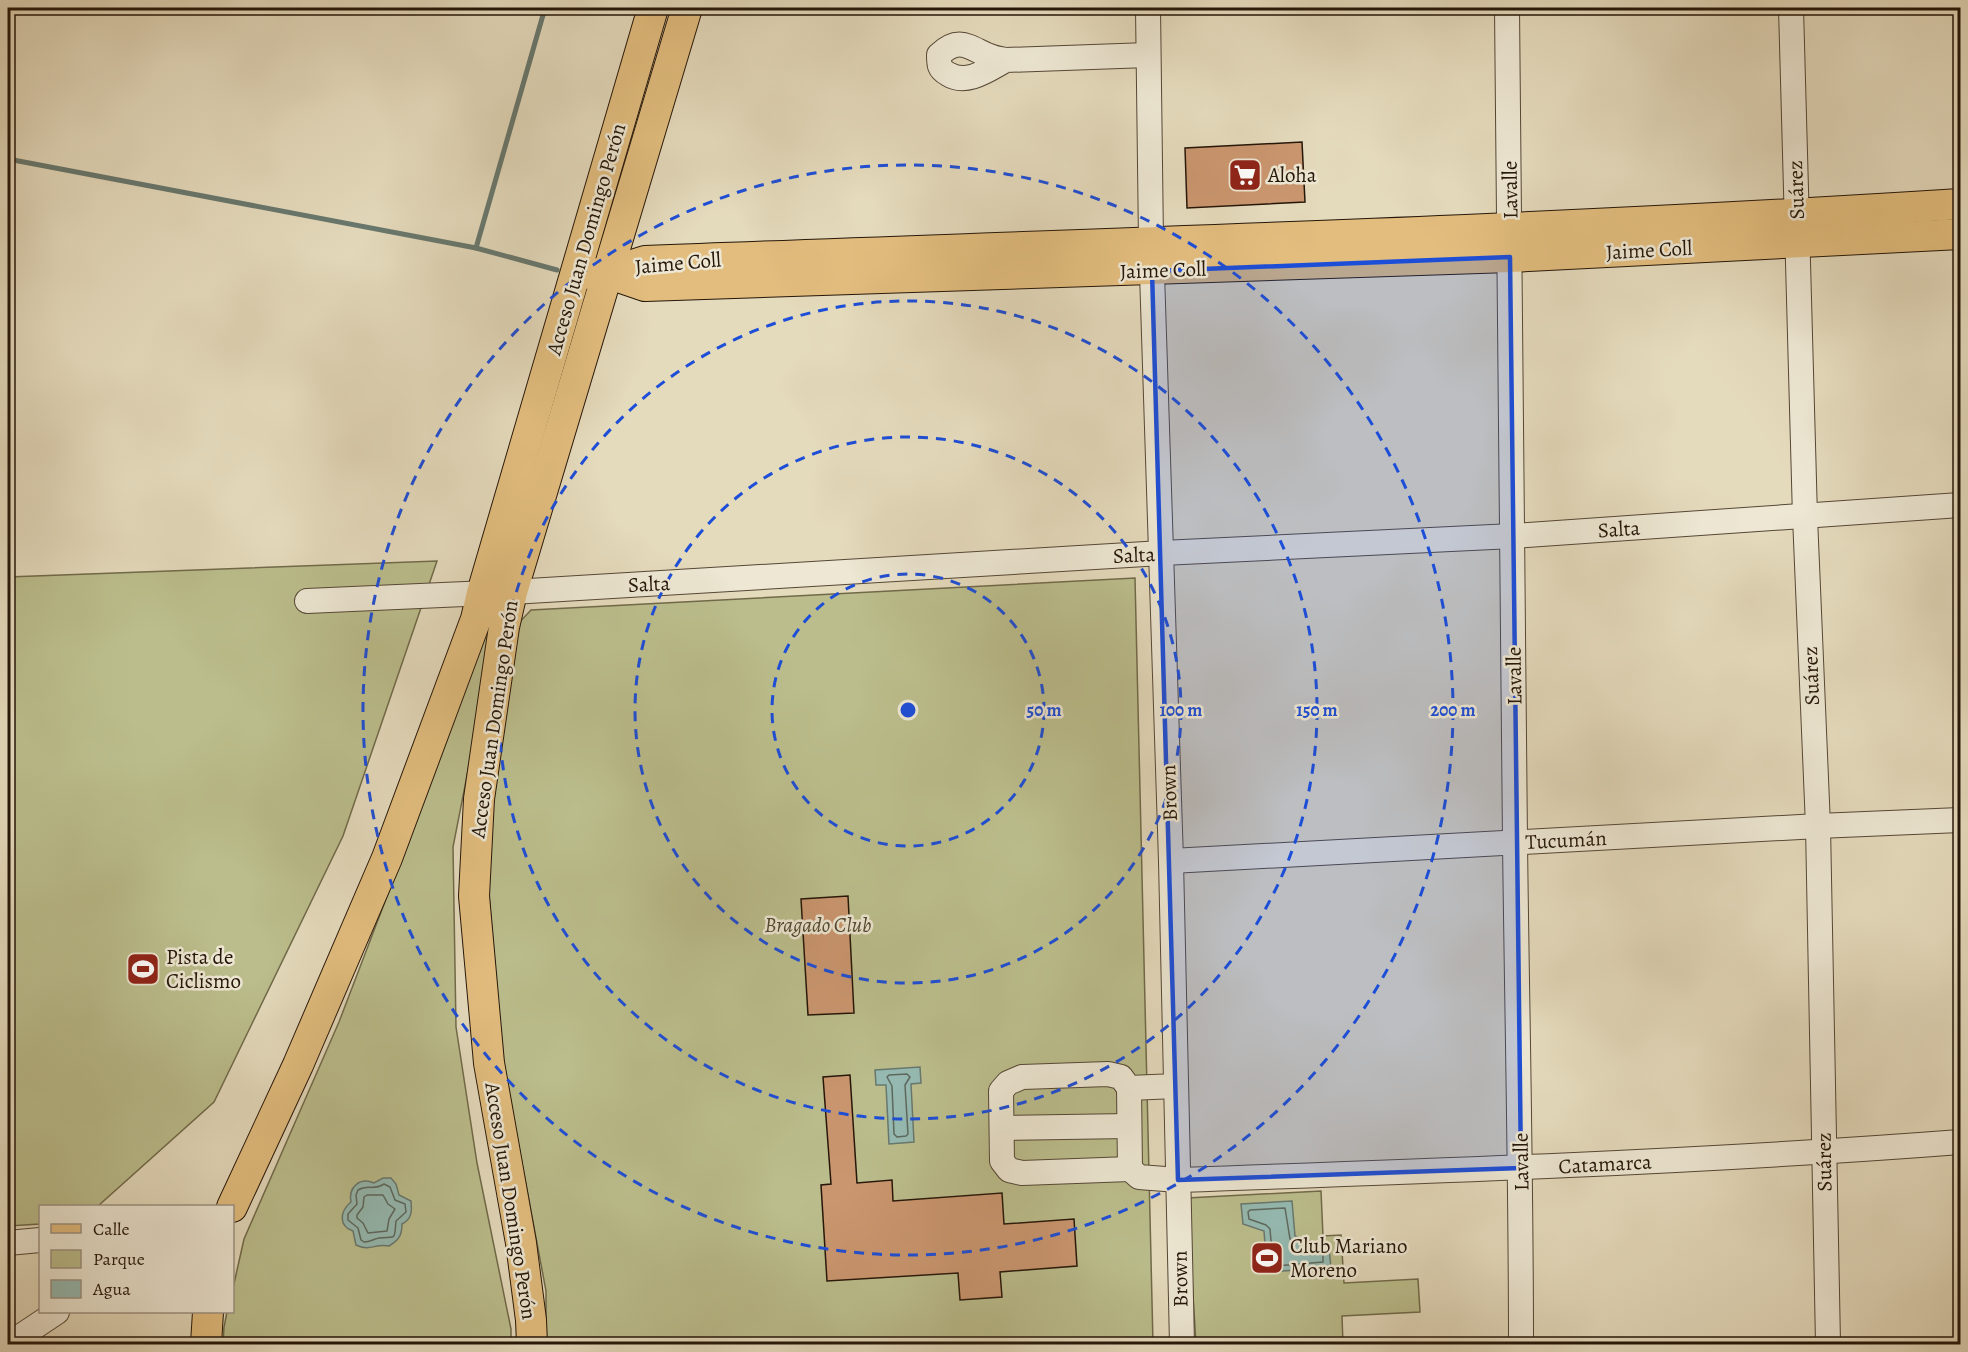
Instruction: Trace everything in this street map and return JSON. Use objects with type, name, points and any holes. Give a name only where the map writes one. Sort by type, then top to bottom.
[{"type":"main road","name":"Acceso Juan Domingo Perón","points":[[233,1205],[298,1065],[387,858],[476,619],[653,8]]},
{"type":"main road","name":"Acceso Juan Domingo Perón","points":[[532,1344],[521,1243],[489,1063],[474,896],[479,798],[504,627],[512,592],[687,8]]},
{"type":"main road","name":"Jaime Coll","points":[[1152,256],[1510,257],[1797,229],[1960,204]]},
{"type":"main road","name":"Jaime Coll","points":[[607,273],[645,286],[1152,256],[1511,227],[1797,229],[1960,234]]},
{"type":"main road","points":[[576,274],[607,273]]},
{"type":"main road","points":[[206,1344],[208,1313]]},
{"type":"street","name":"Brown","points":[[1148,8],[1152,256],[1171,861],[1182,1344]]},
{"type":"street","name":"Lavalle","points":[[1507,8],[1511,227],[1515,843],[1521,1168],[1521,1344]]},
{"type":"street","name":"Suárez","points":[[1791,8],[1805,517],[1818,826],[1828,1344]]},
{"type":"street","points":[[1006,60],[1148,56]]},
{"type":"street","name":"Salta","points":[[307,601],[512,592],[1513,536],[1960,505]]},
{"type":"street","name":"Tucumán","points":[[1171,861],[1960,820]]},
{"type":"street","points":[[1108,1074],[1121,1077],[1129,1088],[1130,1169],[1022,1173],[1009,1170],[1002,1161],[1001,1091],[1008,1083],[1023,1077],[1108,1074]]},
{"type":"street","points":[[1129,1088],[1176,1086]]},
{"type":"street","points":[[1002,1128],[1129,1126]]},
{"type":"street","name":"Catamarca","points":[[1130,1169],[1139,1177],[1178,1180],[1521,1168],[1824,1153],[1960,1142]]},
{"type":"street","points":[[8,1243],[39,1240]]},
{"type":"street","points":[[9,1344],[54,1313]]},
{"type":"highlighted area","points":[[1510,257],[1521,1168],[1178,1180],[1152,271]]},
{"type":"green space","name":"Pista de Ciclismo","points":[[437,561],[343,836],[214,1102],[99,1205],[39,1205],[39,1224],[8,1226],[8,577]]},
{"type":"green space","name":"Bragado Club","points":[[1135,578],[1153,1344],[546,1344],[546,1291],[503,1062],[484,835],[513,629],[531,610]]},
{"type":"green space","points":[[484,632],[490,634],[493,643],[453,847],[456,1027],[477,1163],[511,1329],[511,1344],[223,1344],[227,1313],[234,1313],[234,1284],[244,1239],[339,1022],[438,763]]},
{"type":"green space","name":"Club Mariano Moreno","points":[[1321,1191],[1323,1236],[1341,1235],[1344,1283],[1418,1279],[1420,1312],[1342,1316],[1343,1344],[1196,1344],[1187,1198]]},
{"type":"water","points":[[920,1067],[921,1083],[911,1084],[914,1142],[889,1144],[886,1085],[876,1085],[875,1070]]},
{"type":"water","points":[[383,1178],[391,1178],[396,1184],[399,1195],[411,1201],[411,1214],[402,1224],[398,1239],[389,1246],[361,1247],[356,1245],[353,1231],[345,1226],[343,1214],[351,1202],[351,1192],[356,1185],[364,1181],[374,1183]]},
{"type":"water","points":[[1292,1201],[1295,1236],[1329,1248],[1331,1268],[1267,1272],[1264,1231],[1243,1224],[1241,1204]]},
{"type":"building","name":"Aloha","points":[[1302,142],[1305,202],[1187,208],[1185,148]]},
{"type":"building","points":[[848,896],[854,1013],[808,1015],[801,899]]},
{"type":"building","points":[[850,1075],[857,1183],[892,1180],[893,1201],[1002,1193],[1004,1224],[1074,1219],[1077,1266],[1000,1272],[1002,1297],[960,1300],[958,1273],[827,1281],[821,1185],[831,1184],[823,1077]]},
{"type":"waterway","points":[[476,248],[545,8]]},
{"type":"waterway","points":[[8,159],[476,248],[557,270]]},
{"type":"place","name":"Aloha","points":[[1245,175]]},
{"type":"place","name":"Pista de Ciclismo","points":[[143,969]]},
{"type":"place","name":"Club Mariano Moreno","points":[[1267,1258]]}]
